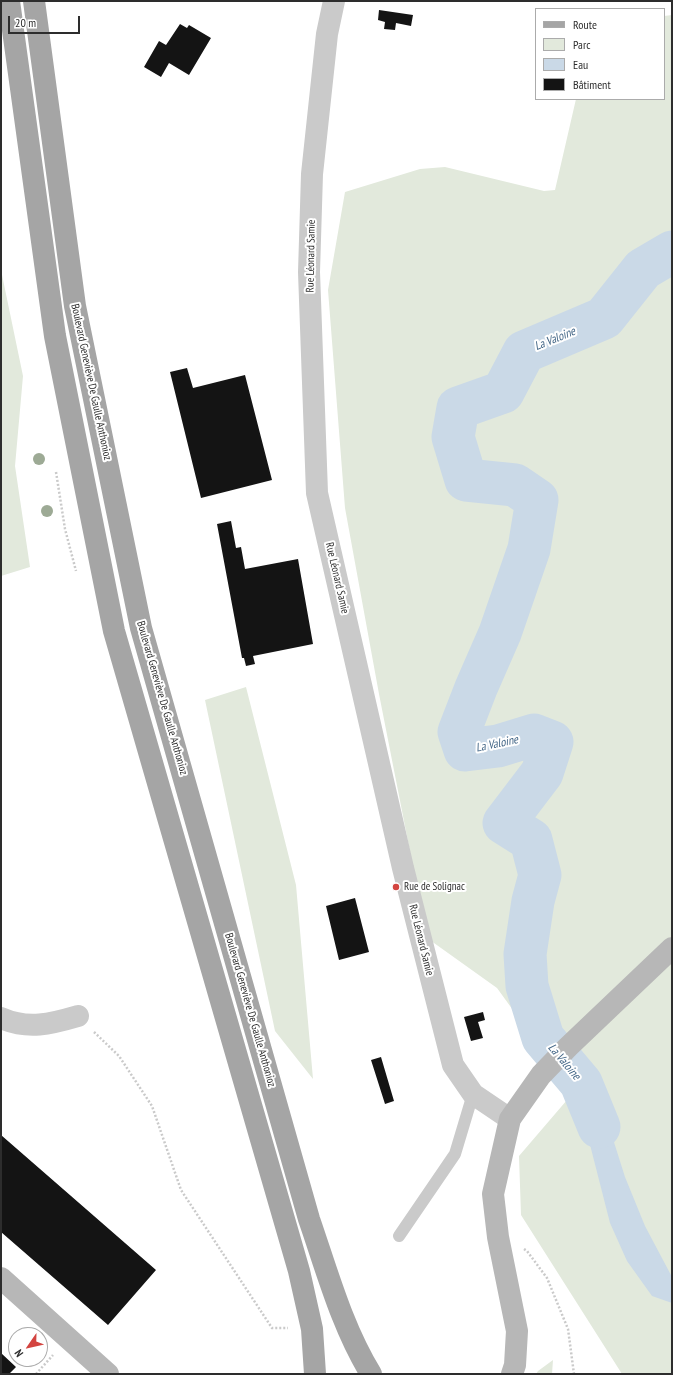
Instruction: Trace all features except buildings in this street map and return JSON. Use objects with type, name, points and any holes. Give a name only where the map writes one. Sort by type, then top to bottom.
[{"type":"main road","points":[[9,1],[55,336],[114,630],[299,1271],[312,1329],[315,1374]]},
{"type":"main road","name":"Boulevard Geneviève De Gaulle Anthonioz","points":[[34,1],[74,306],[141,628],[309,1219],[334,1295],[359,1354],[371,1374]]},
{"type":"street","name":"Rue Léonard Samie","points":[[334,1],[327,34],[312,174],[309,272],[317,493],[407,884],[453,1064],[473,1094],[510,1119]]},
{"type":"street","points":[[512,1374],[517,1331],[498,1237],[493,1194],[510,1119],[540,1075],[672,948]]},
{"type":"street","points":[[1,1018],[11,1022],[32,1025],[53,1023],[78,1016]]},
{"type":"street","points":[[1,1278],[108,1374]]},
{"type":"lane","points":[[399,1236],[455,1154],[473,1094]]},
{"type":"path","points":[[78,1016],[119,1056],[152,1106],[181,1190],[272,1328],[289,1328]]},
{"type":"path","points":[[498,1237],[527,1251],[547,1278],[568,1329],[574,1374]]},
{"type":"path","points":[[36,1374],[51,1358]]},
{"type":"green space","points":[[672,15],[672,1374],[622,1374],[521,1215],[519,1156],[573,1093],[497,988],[427,938],[379,694],[345,508],[328,290],[345,192],[420,169],[445,167],[544,191],[555,190],[576,100],[665,100],[665,16]]},
{"type":"green space","points":[[1,270],[23,376],[15,466],[30,567],[1,576]]},
{"type":"green space","points":[[246,687],[296,885],[313,1079],[275,1031],[205,700]]},
{"type":"green space","points":[[553,1360],[552,1374],[536,1374],[538,1371]]},
{"type":"water","points":[[583,1065],[595,1082],[625,1177],[645,1226],[672,1277],[672,1303],[652,1296],[627,1261],[610,1223],[586,1129],[565,1082]]},
{"type":"waterway","name":"La Valoine","points":[[599,1127],[581,1083],[543,1038],[527,986],[525,954],[533,901],[540,875],[531,840],[504,823],[542,773],[552,742],[534,735],[498,746],[465,750],[459,732],[500,633],[529,549],[537,500],[515,485],[466,480],[453,437],[458,408],[503,392],[524,352],[604,318],[643,269],[672,252]]},
{"type":"place","name":"Rue de Solignac","points":[[396,887]]}]
